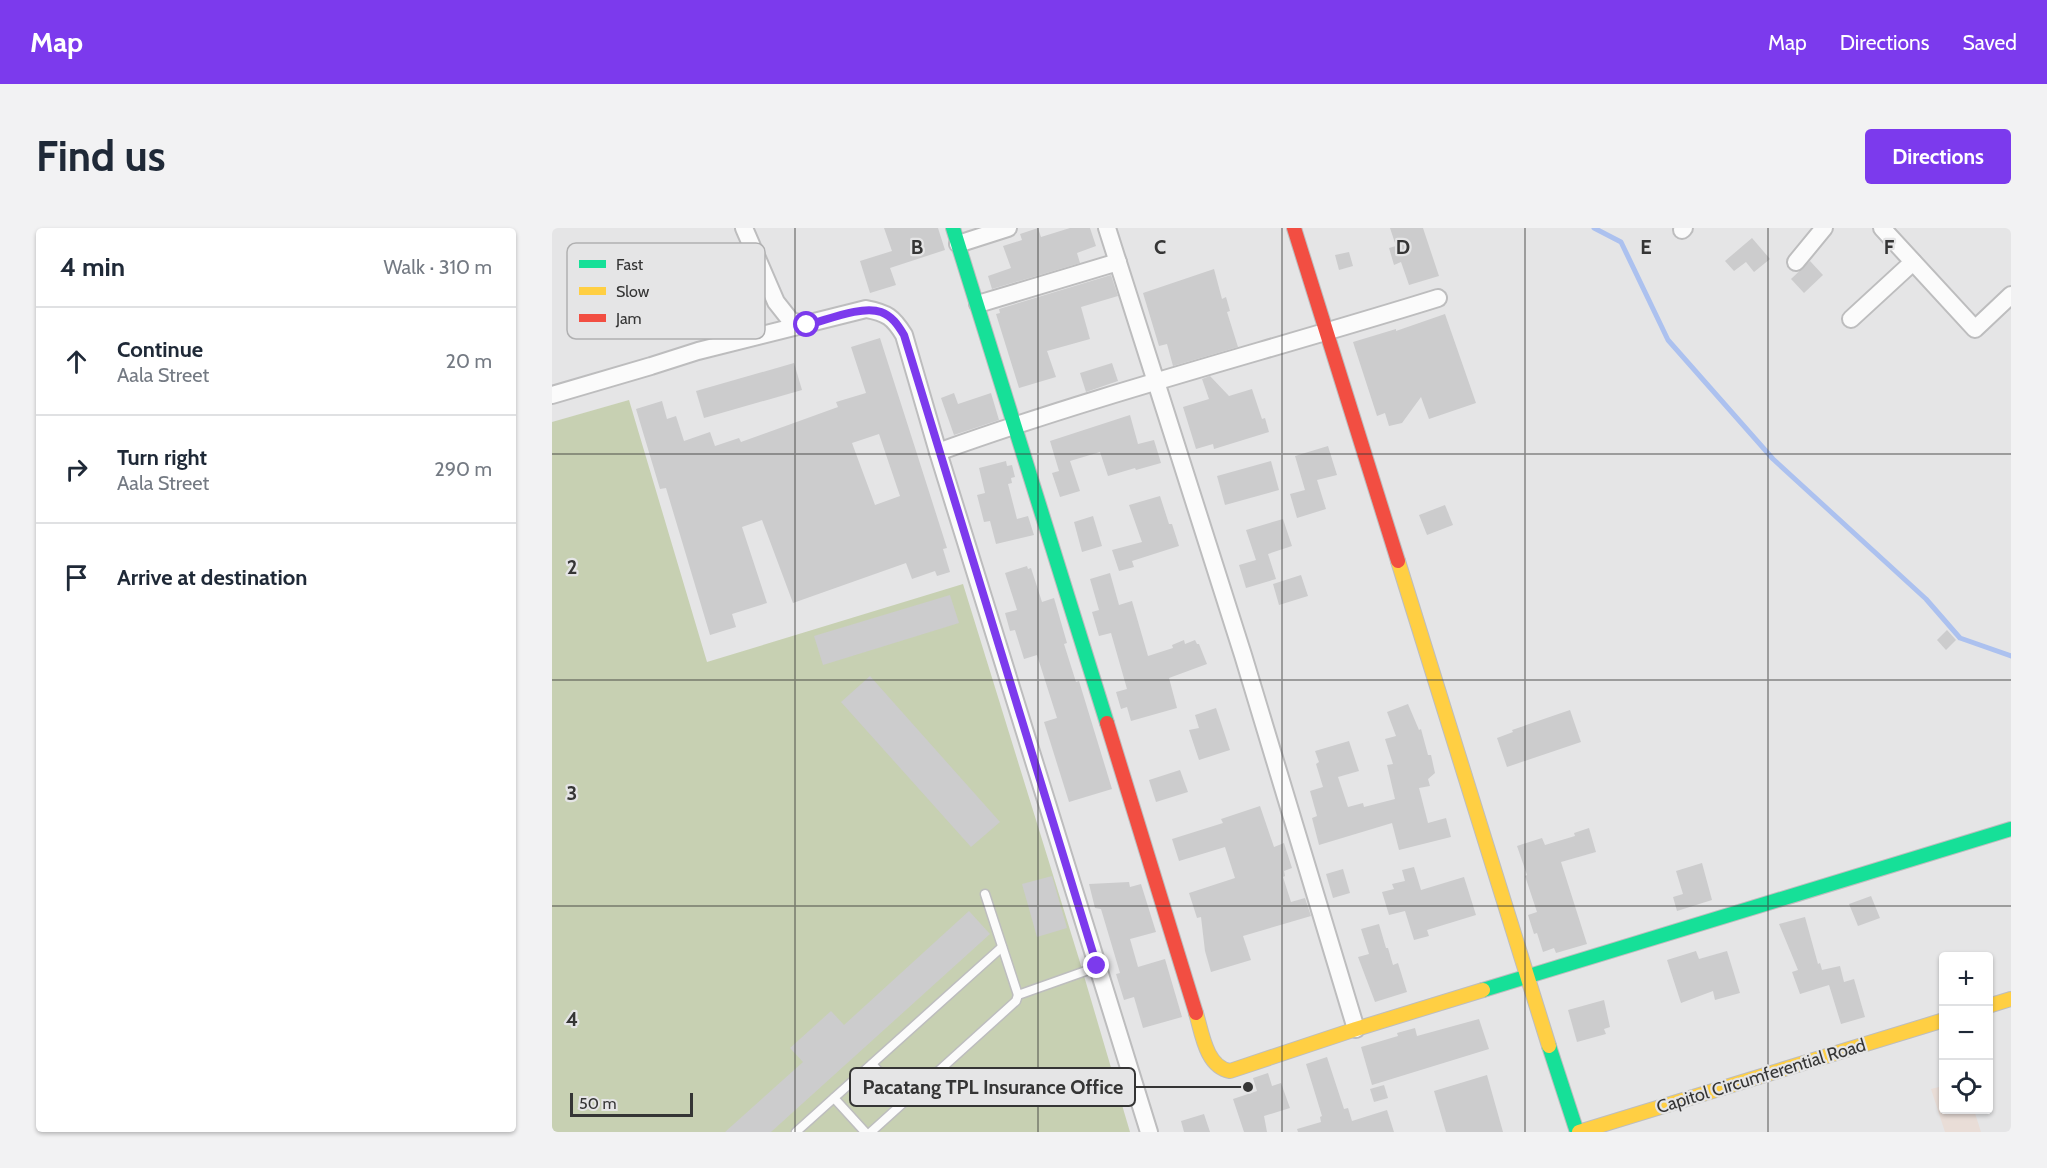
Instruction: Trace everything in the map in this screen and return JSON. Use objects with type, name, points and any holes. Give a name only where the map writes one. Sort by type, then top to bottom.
[{"type":"street","points":[[744,228],[750,243]]},
{"type":"street","points":[[1008,228],[956,236],[1208,1052],[1219,1067],[1230,1071],[1356,1029],[2011,829]]},
{"type":"street","points":[[1107,228],[1243,655],[1356,1029]]},
{"type":"street","points":[[1294,228],[1527,978],[1578,1132]]},
{"type":"street","points":[[1796,262],[1824,228]]},
{"type":"street","points":[[1882,228],[1976,329],[2011,295]]},
{"type":"street","points":[[978,304],[1118,262]]},
{"type":"street","points":[[1851,319],[1913,262]]},
{"type":"street","points":[[765,277],[776,302],[791,321],[807,325]]},
{"type":"street","points":[[938,452],[1014,424],[1438,298]]},
{"type":"street","points":[[765,335],[866,309],[882,312],[895,321],[904,335],[938,452],[1149,1132]]},
{"type":"street","points":[[552,394],[698,351],[748,339]]},
{"type":"street","points":[[1993,1005],[2011,999]]},
{"type":"street","name":"Capitol Circumferential Road","points":[[1578,1132],[1939,1022]]},
{"type":"lane","points":[[871,1132],[1016,1001],[1018,995],[985,894]]},
{"type":"lane","points":[[796,1132],[1002,947]]},
{"type":"lane","points":[[1018,995],[1097,966]]},
{"type":"lane","points":[[872,1064],[905,1101]]},
{"type":"lane","points":[[834,1098],[865,1132]]},
{"type":"shaded area","points":[[1939,1087],[1939,1114],[1931,1089]]},
{"type":"shaded area","points":[[1939,1114],[1975,1114],[1981,1132],[1945,1132]]},
{"type":"green space","points":[[629,400],[707,662],[963,584],[1130,1132],[552,1132],[552,422]]},
{"type":"building","points":[[884,228],[938,228],[945,250],[890,268],[896,285],[870,293],[860,261],[892,251]]},
{"type":"building","points":[[1038,228],[1041,237],[1070,228],[1090,228],[1096,246],[1077,253],[1080,263],[992,289],[988,276],[1011,268],[1003,246],[1022,240],[1020,234]]},
{"type":"building","points":[[1390,228],[1423,228],[1439,276],[1409,285],[1401,262],[1394,265],[1389,248],[1396,246]]},
{"type":"building","points":[[1752,238],[1770,259],[1754,272],[1746,262],[1734,271],[1725,261]]},
{"type":"building","points":[[1349,252],[1353,266],[1339,270],[1335,255]]},
{"type":"building","points":[[1810,261],[1823,275],[1804,293],[1791,279]]},
{"type":"building","points":[[1214,269],[1222,299],[1226,297],[1230,311],[1227,312],[1238,347],[1173,366],[1167,344],[1159,346],[1143,293]]},
{"type":"building","points":[[1111,275],[1118,296],[1081,307],[1090,339],[1047,351],[1056,377],[1019,388],[996,314],[1000,313],[999,309]]},
{"type":"building","points":[[1445,314],[1476,403],[1429,419],[1421,397],[1402,423],[1389,426],[1385,413],[1377,416],[1353,342],[1396,329],[1396,331]]},
{"type":"building","points":[[880,338],[947,548],[943,549],[950,572],[937,576],[935,571],[912,579],[906,563],[793,603],[762,520],[742,527],[767,603],[732,614],[736,627],[710,635],[666,488],[660,489],[636,409],[662,401],[667,419],[676,416],[684,441],[710,432],[715,446],[739,438],[741,442],[838,407],[836,402],[866,393],[851,347]],"holes":[[[879,434],[900,496],[875,505],[852,443]]]},
{"type":"building","points":[[794,363],[802,390],[704,418],[696,391]]},
{"type":"building","points":[[1112,363],[1118,381],[1086,392],[1080,373]]},
{"type":"building","points":[[1210,376],[1229,396],[1252,389],[1269,432],[1214,449],[1213,444],[1196,449],[1183,407],[1209,399],[1202,379]]},
{"type":"building","points":[[954,393],[958,404],[991,393],[999,420],[954,435],[941,398]]},
{"type":"building","points":[[1130,415],[1138,444],[1154,440],[1161,463],[1108,476],[1100,452],[1070,461],[1080,491],[1060,497],[1052,473],[1059,471],[1050,441]]},
{"type":"building","points":[[1328,446],[1337,475],[1317,480],[1326,509],[1297,518],[1290,494],[1305,490],[1295,456]]},
{"type":"building","points":[[1006,461],[1007,466],[1012,465],[1015,477],[1011,478],[1012,483],[1008,484],[1017,519],[1028,516],[1034,535],[996,544],[990,521],[984,522],[977,495],[985,493],[979,468]]},
{"type":"building","points":[[1271,461],[1279,490],[1225,505],[1217,476]]},
{"type":"building","points":[[1160,496],[1179,546],[1132,561],[1134,567],[1119,571],[1112,550],[1142,542],[1129,505]]},
{"type":"building","points":[[1445,505],[1453,525],[1427,535],[1419,515]]},
{"type":"building","points":[[1093,516],[1102,546],[1082,552],[1074,522]]},
{"type":"building","points":[[1283,519],[1292,546],[1268,554],[1276,579],[1246,588],[1239,565],[1256,560],[1246,530]]},
{"type":"building","points":[[1027,566],[1028,569],[1031,568],[1042,602],[1054,598],[1067,643],[1064,644],[1076,682],[1079,681],[1112,789],[1069,802],[1044,722],[1057,718],[1037,655],[1024,659],[1015,630],[1010,631],[1005,613],[1017,610],[1005,573]]},
{"type":"building","points":[[1110,573],[1119,605],[1132,601],[1148,656],[1173,648],[1172,645],[1184,640],[1185,644],[1195,640],[1199,644],[1207,664],[1169,678],[1177,708],[1131,721],[1127,707],[1121,709],[1116,692],[1127,689],[1111,633],[1099,636],[1092,612],[1099,610],[1090,579]]},
{"type":"building","points":[[1301,575],[1308,596],[1279,605],[1273,584]]},
{"type":"building","points":[[950,595],[959,623],[823,665],[814,636]]},
{"type":"building","points":[[1947,630],[1956,640],[1946,650],[1937,640]]},
{"type":"building","points":[[870,676],[1000,822],[971,847],[841,702]]},
{"type":"building","points":[[1408,704],[1419,730],[1421,729],[1435,773],[1428,779],[1430,786],[1419,788],[1428,823],[1446,818],[1451,837],[1399,850],[1392,823],[1319,845],[1312,818],[1317,816],[1310,791],[1323,787],[1316,764],[1319,762],[1315,751],[1349,741],[1359,771],[1338,777],[1348,807],[1363,803],[1364,807],[1395,799],[1387,765],[1393,764],[1385,739],[1396,736],[1387,712]]},
{"type":"building","points":[[1216,708],[1230,750],[1199,760],[1189,730],[1199,728],[1195,715]]},
{"type":"building","points":[[1570,710],[1581,742],[1507,767],[1497,738],[1513,732],[1512,730]]},
{"type":"building","points":[[1180,770],[1188,792],[1156,802],[1149,780]]},
{"type":"building","points":[[1260,806],[1274,847],[1284,843],[1292,868],[1284,871],[1285,876],[1283,877],[1291,902],[1305,898],[1311,916],[1243,936],[1251,960],[1211,972],[1205,951],[1201,917],[1197,918],[1189,893],[1235,878],[1225,847],[1179,861],[1172,839],[1223,823],[1221,819]]},
{"type":"building","points":[[1589,828],[1596,852],[1561,862],[1587,944],[1556,953],[1554,948],[1543,952],[1528,915],[1537,912],[1517,846],[1542,838],[1545,845],[1575,836],[1574,833]]},
{"type":"building","points":[[1702,863],[1712,900],[1677,911],[1673,897],[1683,894],[1676,871]]},
{"type":"building","points":[[1414,867],[1421,890],[1464,877],[1476,915],[1427,930],[1429,936],[1414,940],[1405,911],[1389,915],[1382,892],[1394,889],[1392,884],[1405,881],[1402,870]]},
{"type":"building","points":[[1343,869],[1350,893],[1333,898],[1326,874]]},
{"type":"building","points":[[1052,876],[1067,928],[1037,937],[1022,884]]},
{"type":"building","points":[[1129,882],[1130,887],[1141,884],[1156,932],[1130,939],[1138,967],[1165,959],[1182,1017],[1143,1028],[1134,997],[1124,1000],[1116,974],[1120,973],[1101,909],[1095,908],[1089,884]]},
{"type":"building","points":[[1871,896],[1880,918],[1858,926],[1849,904]]},
{"type":"building","points":[[969,911],[990,934],[771,1132],[725,1132],[803,1062],[790,1048],[831,1011],[844,1025]]},
{"type":"building","points":[[1805,917],[1818,964],[1820,963],[1822,970],[1840,966],[1844,982],[1854,979],[1865,1017],[1841,1024],[1829,985],[1800,994],[1792,972],[1798,970],[1779,924]]},
{"type":"building","points":[[1379,924],[1393,965],[1398,963],[1407,992],[1375,1002],[1358,957],[1369,954],[1361,929]]},
{"type":"building","points":[[1696,951],[1699,959],[1727,951],[1740,993],[1715,1000],[1713,991],[1681,1003],[1667,960]]},
{"type":"building","points":[[1604,1000],[1610,1027],[1604,1029],[1606,1034],[1577,1042],[1568,1010]]},
{"type":"building","points":[[1479,1019],[1489,1049],[1372,1085],[1361,1047],[1398,1036],[1397,1033],[1415,1028],[1417,1036]]},
{"type":"building","points":[[1327,1057],[1344,1109],[1348,1108],[1352,1121],[1387,1110],[1394,1132],[1298,1132],[1297,1129],[1321,1122],[1320,1117],[1322,1116],[1306,1064]]},
{"type":"building","points":[[1268,1073],[1272,1086],[1281,1083],[1290,1108],[1264,1116],[1267,1132],[1244,1132],[1233,1099],[1257,1091],[1253,1078]]},
{"type":"building","points":[[1487,1075],[1503,1132],[1446,1132],[1434,1091]]},
{"type":"building","points":[[1384,1085],[1388,1098],[1374,1102],[1370,1089]]},
{"type":"building","points":[[1204,1114],[1210,1132],[1184,1132],[1181,1121]]},
{"type":"waterway","points":[[1594,228],[1621,242],[1668,340],[1773,459],[1926,599],[1960,638],[2011,656]]},
{"type":"traffic: fast","points":[[953,228],[1107,723]]},
{"type":"traffic: fast","points":[[1483,990],[2011,829]]},
{"type":"traffic: fast","points":[[1549,1046],[1577,1132]]},
{"type":"traffic: slow","points":[[1398,561],[1549,1046]]},
{"type":"traffic: slow","points":[[1196,1013],[1210,1056],[1215,1063],[1230,1071],[1483,990]]},
{"type":"traffic: slow","points":[[1993,1004],[2011,999]]},
{"type":"traffic: slow","points":[[1579,1132],[1939,1022]]},
{"type":"traffic: jam","points":[[1294,228],[1398,561]]},
{"type":"traffic: jam","points":[[1107,723],[1196,1013]]},
{"type":"place","name":"Pacatang TPL Insurance Office","points":[[1248,1087]]},
{"type":"route","points":[[807,325],[866,309],[882,312],[895,321],[904,335],[1097,966]]}]
